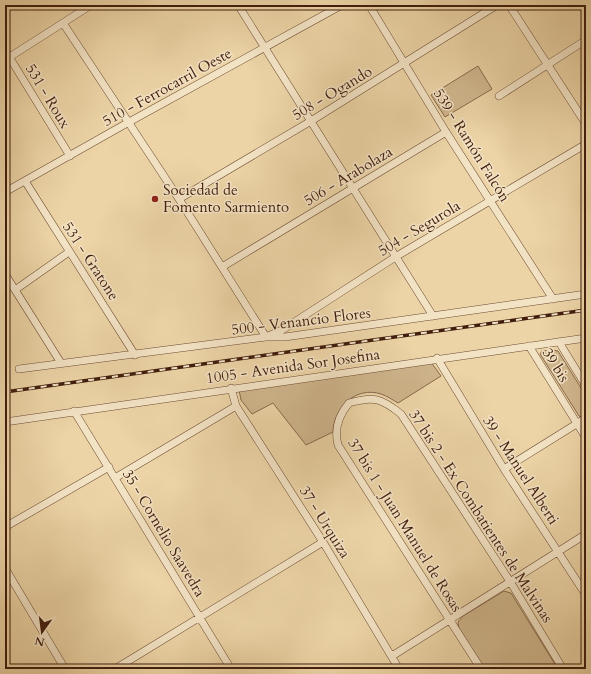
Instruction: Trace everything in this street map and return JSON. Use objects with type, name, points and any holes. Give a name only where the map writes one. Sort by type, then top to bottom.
[{"type":"street","points":[[7,59],[91,5]]},
{"type":"street","points":[[238,5],[397,256],[433,316]]},
{"type":"street","name":"510 - Ferrocarril Oeste","points":[[5,192],[342,5]]},
{"type":"street","name":"539 - Ramón Falcón","points":[[369,5],[446,132],[491,200],[553,299]]},
{"type":"street","name":"508 - Ogando","points":[[179,199],[311,121],[497,5]]},
{"type":"street","points":[[510,5],[586,124]]},
{"type":"street","points":[[63,23],[179,199],[266,337]]},
{"type":"street","points":[[499,96],[586,40]]},
{"type":"street","name":"531 - Roux","points":[[5,50],[7,59],[70,156]]},
{"type":"street","name":"506 - Arabolaza","points":[[222,267],[446,132]]},
{"type":"street","name":"504 - Segurola","points":[[266,337],[282,330],[397,256],[586,144]]},
{"type":"street","name":"531 - Gratone","points":[[25,181],[135,354]]},
{"type":"street","points":[[16,290],[69,252]]},
{"type":"street","points":[[5,274],[61,363]]},
{"type":"street","name":"500 - Venancio Flores","points":[[19,369],[266,337],[285,337],[586,294]]},
{"type":"street","name":"1005 - Avenida Sor Josefina","points":[[5,422],[437,358],[586,338]]},
{"type":"street","points":[[559,342],[586,386]]},
{"type":"street","name":"39 bis","points":[[529,346],[586,438]]},
{"type":"street","name":"39 - Manuel Alberti","points":[[437,358],[504,469],[586,595]]},
{"type":"street","name":"37 - Urquiza","points":[[231,388],[236,406],[323,542],[392,656],[397,668]]},
{"type":"street","name":"37 bis 2 - Ex Combatientes de Malvinas","points":[[362,399],[374,398],[384,401],[401,414],[510,583],[563,669]]},
{"type":"street","name":"37 bis 1 - Juan Manuel de Rosas","points":[[362,399],[349,403],[343,410],[337,424],[336,435],[338,445],[481,669]]},
{"type":"street","points":[[115,478],[236,406]]},
{"type":"street","name":"35 - Cornelio Saavedra","points":[[74,411],[231,669]]},
{"type":"street","points":[[504,469],[586,418]]},
{"type":"street","points":[[5,526],[109,468]]},
{"type":"street","points":[[392,656],[450,621],[586,534]]},
{"type":"street","points":[[115,669],[323,542]]},
{"type":"street","points":[[5,568],[65,669]]},
{"type":"shaded area","points":[[478,66],[492,89],[445,117],[431,95]]},
{"type":"shaded area","points":[[542,351],[558,351],[586,396],[586,415],[582,417],[579,416],[540,354]]},
{"type":"shaded area","points":[[431,362],[441,376],[398,403],[381,394],[372,392],[355,396],[342,407],[337,414],[333,432],[306,445],[273,403],[252,414],[241,400],[239,390]]},
{"type":"shaded area","points":[[504,591],[511,593],[558,669],[485,669],[459,629],[458,622],[463,616]]},
{"type":"railway","points":[[5,392],[586,310]]},
{"type":"place","name":"Sociedad de Fomento Sarmiento","points":[[155,199]]}]
